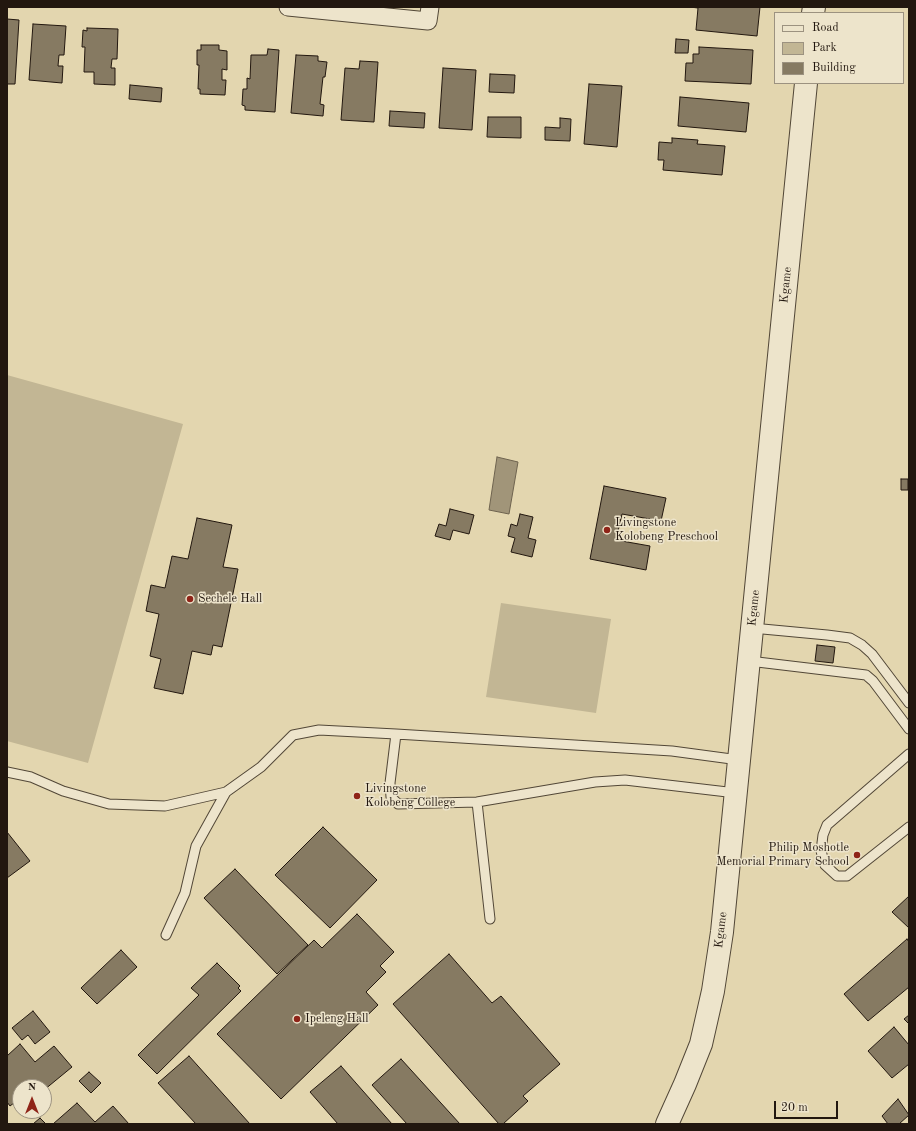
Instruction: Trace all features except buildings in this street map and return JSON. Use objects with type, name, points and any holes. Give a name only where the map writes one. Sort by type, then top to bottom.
[{"type":"street","points":[[288,7],[429,14]]},
{"type":"street","name":"Kgame","points":[[667,1124],[701,1044],[722,932],[806,84]]},
{"type":"lane","points":[[752,628],[850,638],[862,645],[872,654],[909,703]]},
{"type":"lane","points":[[749,661],[866,675],[873,681],[909,728]]},
{"type":"lane","points":[[7,772],[31,777],[63,791],[109,804],[165,806],[226,792],[261,767],[293,735],[319,730],[672,751],[739,760]]},
{"type":"lane","points":[[396,734],[390,783],[391,797],[398,804],[477,802],[595,782],[625,780],[736,793]]},
{"type":"lane","points":[[909,754],[827,825],[822,835],[821,851],[825,865],[837,876],[847,876],[909,827]]},
{"type":"lane","points":[[166,935],[185,894],[196,846],[226,792]]},
{"type":"lane","points":[[477,802],[490,919]]},
{"type":"green space","points":[[7,375],[183,424],[88,763],[7,741]]},
{"type":"green space","points":[[501,603],[611,619],[596,713],[486,697]]},
{"type":"shaded area","points":[[497,457],[518,462],[509,514],[489,510]]},
{"type":"place","name":"Livingstone Kolobeng Preschool","points":[[607,530]]},
{"type":"place","name":"Sechele Hall","points":[[190,599]]},
{"type":"place","name":"Livingstone Kolobeng College","points":[[357,796]]},
{"type":"place","name":"Philip Moshotle Memorial Primary School","points":[[857,855]]},
{"type":"place","name":"Ipeleng Hall","points":[[297,1019]]}]
